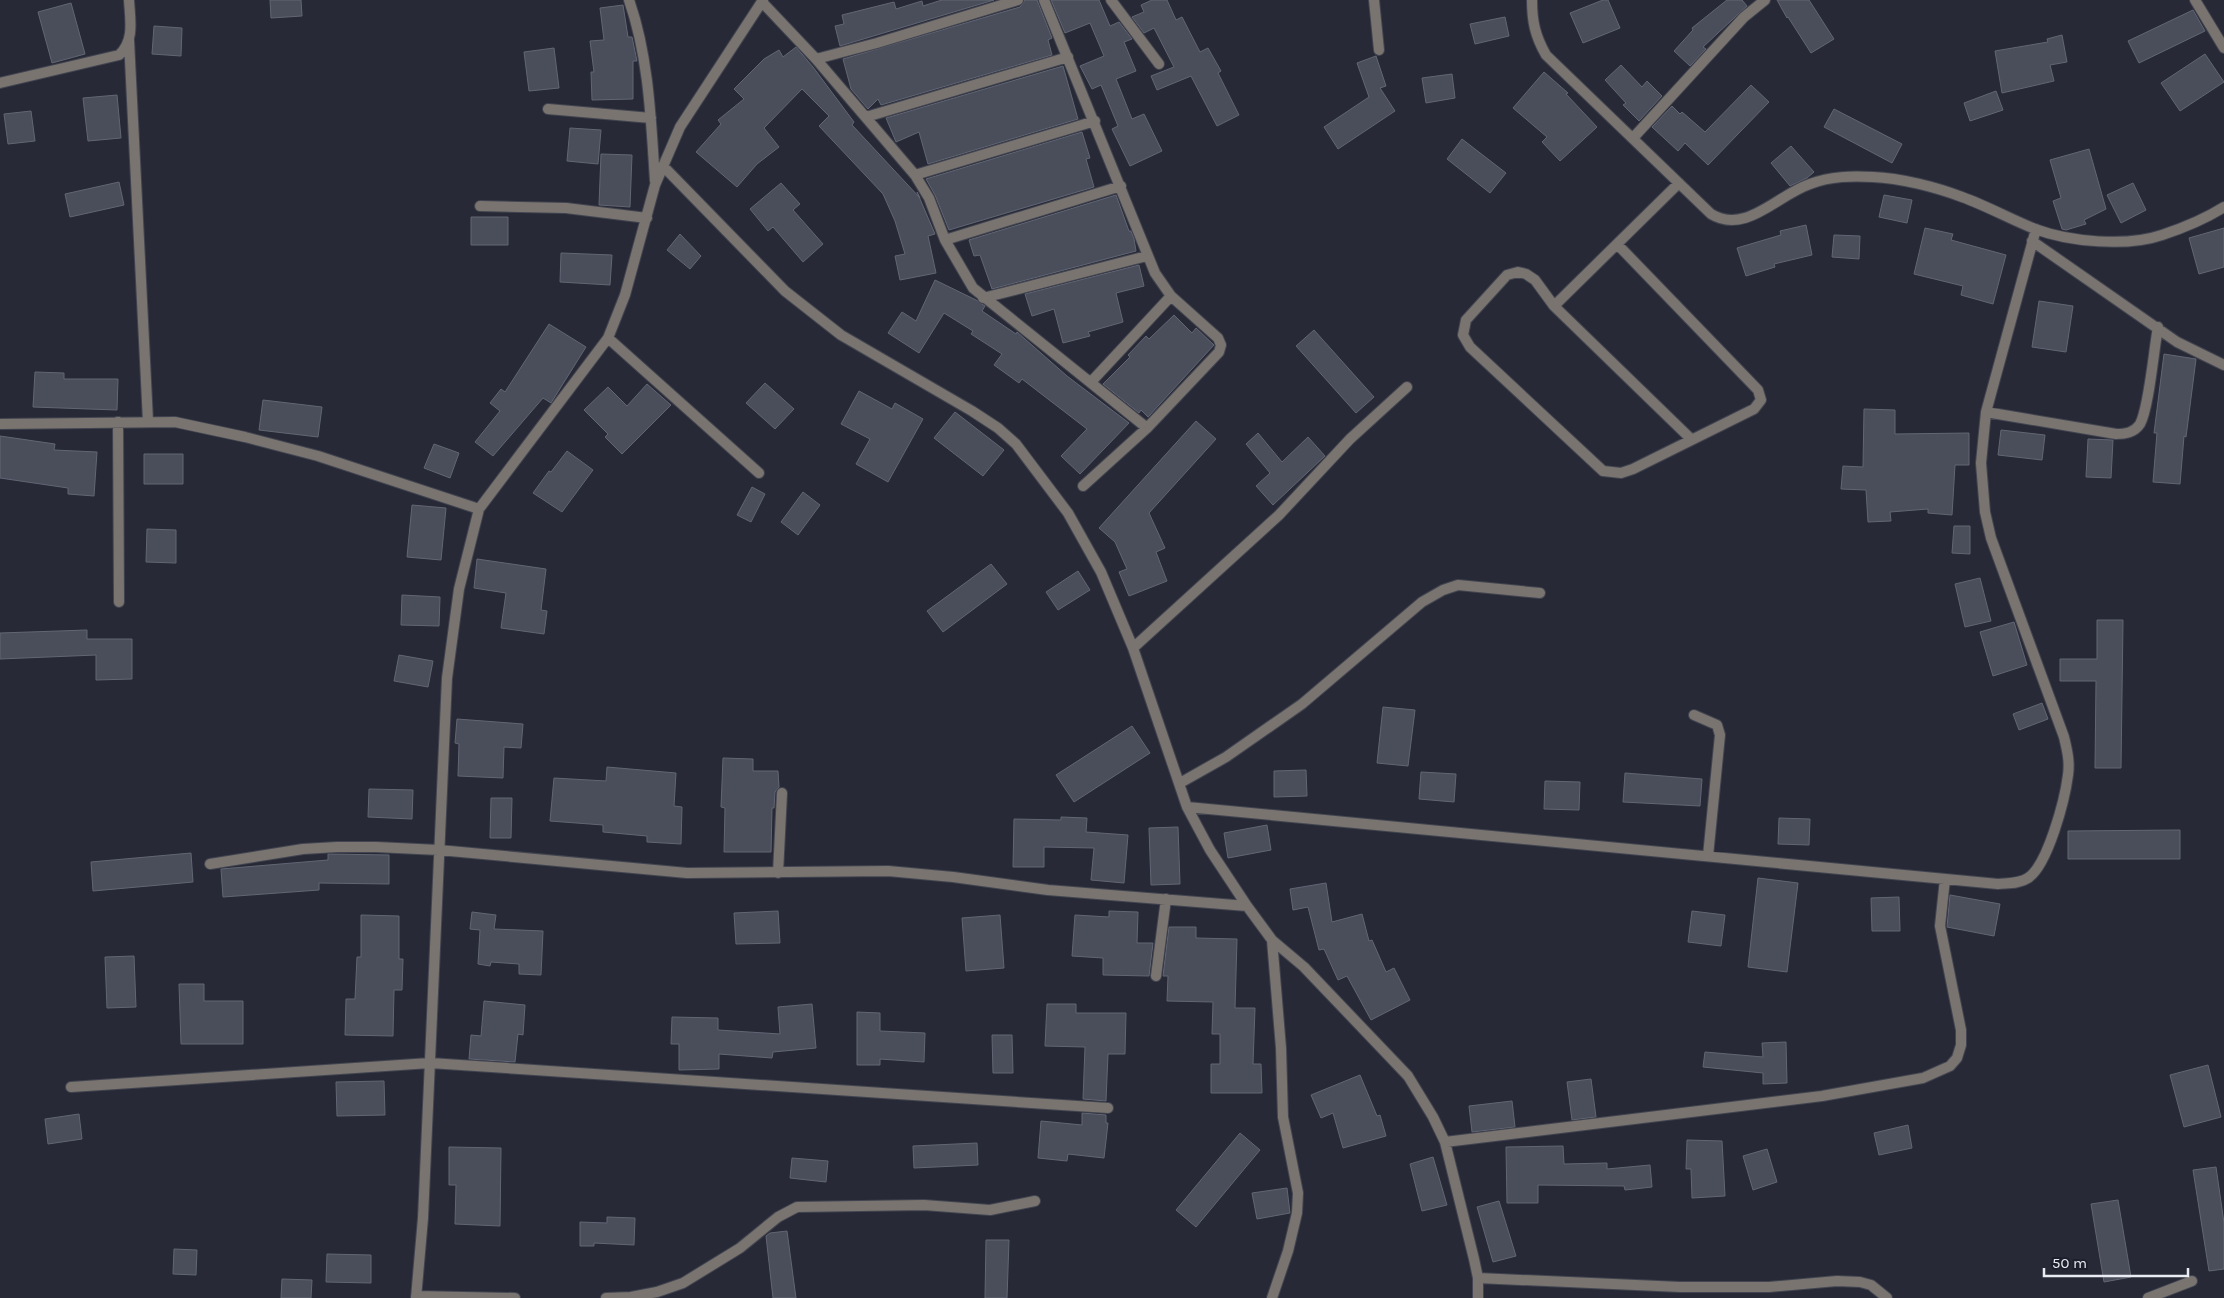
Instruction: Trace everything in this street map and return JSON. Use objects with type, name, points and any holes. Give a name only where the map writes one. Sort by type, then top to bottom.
[{"type":"street","points":[[129,0],[148,421]]},
{"type":"street","points":[[629,0],[639,29],[651,118],[655,185]]},
{"type":"street","points":[[816,59],[877,43],[1018,0]]},
{"type":"street","points":[[1044,0],[1095,121],[1147,256],[1161,283],[1171,296],[1218,338],[1221,345],[1219,352],[1147,428],[1083,486]]},
{"type":"street","points":[[1111,0],[1159,64]]},
{"type":"street","points":[[1374,0],[1379,50]]},
{"type":"street","points":[[1532,0],[1537,40],[1546,55],[1711,214],[1721,220],[1736,221],[1752,216],[1773,202],[1810,184],[1830,178],[1851,176],[1889,178],[1961,196],[2036,229],[2082,239],[2122,242],[2161,236],[2208,217],[2224,207]]},
{"type":"street","points":[[1633,138],[1744,17],[1765,0]]},
{"type":"street","points":[[2195,0],[2224,48]]},
{"type":"street","points":[[515,1298],[416,1297],[423,1218],[444,721],[451,640],[459,589],[479,509],[608,338],[625,294],[655,185],[680,126],[762,1],[816,59],[915,176],[929,198],[945,240],[965,277],[982,298],[1147,428]]},
{"type":"street","points":[[0,83],[115,57],[123,52],[130,40]]},
{"type":"street","points":[[866,117],[1068,57]]},
{"type":"street","points":[[548,108],[651,118]]},
{"type":"street","points":[[915,176],[1095,121]]},
{"type":"street","points":[[663,166],[785,291],[841,335],[998,428],[1016,444],[1068,513],[1101,572],[1133,648],[1188,807],[1210,850],[1272,940],[1304,966],[1408,1076],[1433,1116],[1444,1142],[1478,1278],[1478,1298]]},
{"type":"street","points":[[1554,306],[1679,183]]},
{"type":"street","points":[[945,240],[1120,186]]},
{"type":"street","points":[[480,206],[566,208],[647,218]]},
{"type":"street","points":[[1188,807],[1998,884],[2016,883],[2031,875],[2042,864],[2050,841],[2068,775],[2069,756],[2064,737],[2007,578],[1997,557],[1987,521],[1981,462],[1986,412],[2036,229]]},
{"type":"street","points":[[2032,241],[2178,342],[2224,365]]},
{"type":"street","points":[[1617,244],[1722,351],[1761,394],[1761,400],[1754,409],[1633,468],[1621,472],[1603,471],[1470,347],[1463,335],[1466,320],[1498,284],[1512,273],[1526,274],[1534,280],[1554,306],[1691,439]]},
{"type":"street","points":[[982,298],[1147,256]]},
{"type":"street","points":[[1091,382],[1171,296]]},
{"type":"street","points":[[1986,412],[2116,434],[2125,434],[2133,431],[2140,424],[2145,407],[2158,327]]},
{"type":"street","points":[[608,338],[759,473]]},
{"type":"street","points":[[1133,648],[1279,515],[1350,439],[1407,387]]},
{"type":"street","points":[[118,422],[119,602]]},
{"type":"street","points":[[0,424],[175,422],[254,439],[318,456],[479,509]]},
{"type":"street","points":[[1180,783],[1226,757],[1302,704],[1422,602],[1443,590],[1458,585],[1540,593]]},
{"type":"street","points":[[1694,715],[1717,725],[1720,735],[1708,856]]},
{"type":"street","points":[[778,873],[782,793]]},
{"type":"street","points":[[210,864],[337,846],[439,850],[687,873],[888,871],[953,877],[1048,890],[1247,906]]},
{"type":"street","points":[[1444,1142],[1822,1096],[1923,1078],[1942,1071],[1957,1058],[1961,1045],[1961,1030],[1940,926],[1945,879]]},
{"type":"street","points":[[1156,976],[1166,899]]},
{"type":"street","points":[[1272,940],[1282,1048],[1283,1117],[1298,1193],[1297,1213],[1288,1251],[1272,1298]]},
{"type":"street","points":[[71,1087],[430,1063],[1108,1108]]},
{"type":"street","points":[[606,1298],[632,1297],[682,1284],[740,1248],[778,1217],[797,1207],[924,1205],[990,1210],[1035,1201]]},
{"type":"street","points":[[1478,1278],[1680,1288],[1769,1287],[1837,1281],[1860,1282],[1871,1285],[1888,1298]]},
{"type":"street","points":[[2148,1298],[2192,1282]]},
{"type":"building","points":[[270,0],[301,0],[302,16],[271,18]]},
{"type":"building","points":[[942,0],[994,0],[840,46],[835,26],[844,24],[842,15],[894,2],[896,9],[922,1],[923,6]]},
{"type":"building","points":[[1025,0],[1037,0],[1052,38],[1048,40],[1052,55],[881,105],[878,99],[868,109],[851,89],[843,59],[1020,7]]},
{"type":"building","points":[[1051,0],[1099,0],[1110,26],[1119,22],[1132,39],[1124,42],[1136,71],[1116,79],[1132,119],[1144,114],[1162,151],[1130,166],[1112,129],[1118,126],[1101,85],[1092,89],[1080,66],[1104,56],[1090,23],[1065,33]]},
{"type":"building","points":[[1152,0],[1167,0],[1176,20],[1182,17],[1200,52],[1208,48],[1221,71],[1218,73],[1239,115],[1217,126],[1191,76],[1157,90],[1151,76],[1174,67],[1154,28],[1144,33],[1132,17],[1144,12],[1141,5]]},
{"type":"building","points":[[1603,0],[1608,0],[1620,28],[1583,43],[1570,13]]},
{"type":"building","points":[[1727,0],[1742,0],[1747,6],[1703,47],[1706,49],[1690,66],[1674,51],[1693,30],[1692,28]]},
{"type":"building","points":[[1777,0],[1809,0],[1834,39],[1811,53]]},
{"type":"building","points":[[71,3],[85,54],[52,63],[38,12]]},
{"type":"building","points":[[623,5],[628,37],[632,37],[637,61],[633,61],[633,99],[592,100],[591,72],[594,72],[590,41],[604,40],[600,8]]},
{"type":"building","points":[[2193,10],[2205,31],[2139,63],[2128,41]]},
{"type":"building","points":[[1505,17],[1509,36],[1475,44],[1470,24]]},
{"type":"building","points":[[154,26],[182,28],[181,56],[152,54]]},
{"type":"building","points":[[2062,35],[2067,62],[2050,65],[2054,81],[2002,93],[1995,51],[2048,42],[2047,39]]},
{"type":"building","points":[[796,47],[854,122],[852,125],[919,197],[935,234],[928,236],[936,273],[900,280],[895,256],[905,254],[895,221],[883,194],[819,126],[829,116],[802,89],[764,128],[779,147],[757,164],[737,187],[696,152],[721,124],[718,120],[744,99],[734,89],[764,59],[779,50],[783,57]]},
{"type":"building","points":[[554,48],[559,88],[529,91],[524,52]]},
{"type":"building","points":[[2205,54],[2224,82],[2180,111],[2161,83]]},
{"type":"building","points":[[1376,56],[1386,86],[1380,88],[1395,111],[1338,149],[1324,127],[1369,97],[1357,63]]},
{"type":"building","points":[[1621,65],[1642,87],[1647,81],[1662,96],[1639,121],[1623,105],[1626,103],[1605,80]]},
{"type":"building","points":[[1063,66],[1078,119],[928,164],[919,132],[896,142],[886,118]]},
{"type":"building","points":[[1544,72],[1568,93],[1566,94],[1597,127],[1560,161],[1542,142],[1547,137],[1513,108]]},
{"type":"building","points":[[1452,74],[1455,98],[1426,103],[1422,78]]},
{"type":"building","points":[[1751,85],[1769,102],[1708,165],[1685,143],[1678,151],[1652,127],[1672,106],[1705,132]]},
{"type":"building","points":[[1996,91],[2003,110],[1970,121],[1964,103]]},
{"type":"building","points":[[117,95],[121,138],[88,141],[83,98]]},
{"type":"building","points":[[1834,109],[1902,144],[1892,163],[1824,127]]},
{"type":"building","points":[[31,111],[35,141],[8,144],[4,114]]},
{"type":"building","points":[[570,128],[601,130],[598,164],[567,161]]},
{"type":"building","points":[[1082,132],[1090,158],[1086,159],[1094,187],[949,230],[935,195],[926,179]]},
{"type":"building","points":[[1462,139],[1506,173],[1490,193],[1447,159]]},
{"type":"building","points":[[1791,146],[1814,172],[1807,178],[1790,186],[1771,163]]},
{"type":"building","points":[[2089,149],[2106,209],[2084,220],[2086,224],[2066,230],[2062,229],[2053,201],[2061,198],[2050,160]]},
{"type":"building","points":[[601,154],[632,155],[630,207],[599,205]]},
{"type":"building","points":[[119,182],[124,205],[70,217],[65,194]]},
{"type":"building","points":[[781,183],[800,204],[793,210],[823,244],[803,262],[773,227],[768,231],[750,209]]},
{"type":"building","points":[[2133,183],[2146,210],[2121,223],[2107,195]]},
{"type":"building","points":[[1116,195],[1129,231],[1131,231],[1134,239],[1136,251],[992,289],[980,255],[974,256],[969,240]]},
{"type":"building","points":[[1884,195],[1912,200],[1907,223],[1879,217]]},
{"type":"building","points":[[471,217],[508,217],[508,245],[471,245]]},
{"type":"building","points":[[1806,225],[1812,255],[1774,264],[1775,267],[1746,276],[1737,248],[1781,235],[1780,231]]},
{"type":"building","points":[[1925,228],[1953,234],[1951,240],[2006,255],[1993,304],[1961,295],[1963,286],[1914,274]]},
{"type":"building","points":[[2224,228],[2224,267],[2199,274],[2189,238]]},
{"type":"building","points":[[680,234],[701,256],[690,269],[667,250]]},
{"type":"building","points":[[1834,235],[1860,236],[1859,259],[1832,257]]},
{"type":"building","points":[[561,253],[612,255],[610,285],[560,282]]},
{"type":"building","points":[[1139,265],[1144,286],[1116,293],[1123,322],[1088,332],[1090,336],[1063,343],[1054,309],[1032,316],[1025,294]]},
{"type":"building","points":[[935,280],[985,306],[982,311],[1016,334],[1017,332],[1067,376],[1129,423],[1080,474],[1061,456],[1087,429],[1022,379],[1019,383],[994,365],[1002,354],[971,334],[973,331],[944,313],[919,353],[888,333],[902,312],[916,321]]},
{"type":"building","points":[[2039,301],[2073,306],[2066,352],[2032,347]]},
{"type":"building","points":[[1174,315],[1192,333],[1196,328],[1214,345],[1148,417],[1141,410],[1139,413],[1103,384],[1130,357],[1128,355],[1146,336],[1149,339]]},
{"type":"building","points":[[549,324],[586,347],[551,403],[543,398],[493,456],[475,442],[500,411],[490,403],[501,389],[505,392]]},
{"type":"building","points":[[1314,330],[1374,397],[1356,413],[1296,346]]},
{"type":"building","points":[[2164,354],[2196,359],[2186,437],[2184,436],[2180,484],[2153,482],[2157,433],[2154,433]]},
{"type":"building","points":[[35,372],[64,373],[64,379],[118,379],[117,410],[33,407]]},
{"type":"building","points":[[765,383],[794,409],[775,429],[746,403]]},
{"type":"building","points":[[647,384],[671,405],[622,454],[605,437],[608,434],[584,410],[608,387],[627,406]]},
{"type":"building","points":[[859,391],[892,409],[895,403],[923,419],[888,482],[856,464],[870,439],[841,424]]},
{"type":"building","points":[[263,400],[322,407],[318,437],[259,430]]},
{"type":"building","points":[[1864,409],[1895,410],[1895,434],[1969,433],[1969,465],[1955,465],[1952,515],[1928,513],[1928,509],[1890,512],[1891,521],[1868,522],[1866,490],[1841,489],[1843,466],[1863,467]]},
{"type":"building","points":[[955,412],[1004,450],[983,476],[934,438]]},
{"type":"building","points":[[1196,421],[1216,439],[1149,513],[1165,548],[1156,552],[1167,581],[1129,596],[1119,572],[1127,569],[1115,542],[1099,528]]},
{"type":"building","points":[[2001,430],[2045,435],[2042,460],[1998,455]]},
{"type":"building","points":[[1258,433],[1282,462],[1308,437],[1325,456],[1273,505],[1256,486],[1270,473],[1246,444]]},
{"type":"building","points":[[0,436],[55,444],[54,450],[97,452],[94,496],[68,494],[68,488],[0,478]]},
{"type":"building","points":[[2088,439],[2113,440],[2111,478],[2086,477]]},
{"type":"building","points":[[434,444],[459,453],[450,478],[424,468]]},
{"type":"building","points":[[567,451],[593,470],[562,512],[533,493]]},
{"type":"building","points":[[144,454],[183,454],[183,484],[144,484]]},
{"type":"building","points":[[752,487],[765,494],[751,522],[737,515]]},
{"type":"building","points":[[803,492],[820,505],[798,535],[781,522]]},
{"type":"building","points":[[412,505],[446,508],[441,560],[407,557]]},
{"type":"building","points":[[1954,526],[1970,526],[1970,554],[1952,553]]},
{"type":"building","points":[[147,529],[176,530],[176,563],[146,562]]},
{"type":"building","points":[[477,559],[546,569],[541,610],[547,611],[544,634],[501,628],[506,593],[474,588]]},
{"type":"building","points":[[991,564],[1007,584],[943,632],[927,611]]},
{"type":"building","points":[[1078,571],[1090,590],[1058,610],[1046,592]]},
{"type":"building","points":[[1980,578],[1991,621],[1965,627],[1955,584]]},
{"type":"building","points":[[402,595],[440,597],[439,626],[401,625]]},
{"type":"building","points":[[2097,620],[2123,620],[2121,768],[2095,768],[2096,681],[2060,681],[2060,659],[2097,659]]},
{"type":"building","points":[[2014,622],[2027,665],[1993,676],[1980,632]]},
{"type":"building","points":[[87,630],[87,639],[132,639],[132,679],[96,680],[96,655],[0,659],[0,633]]},
{"type":"building","points":[[399,655],[433,661],[428,687],[394,681]]},
{"type":"building","points":[[2042,703],[2048,719],[2019,730],[2013,714]]},
{"type":"building","points":[[1383,707],[1415,710],[1408,766],[1377,763]]},
{"type":"building","points":[[457,719],[523,724],[521,748],[504,747],[503,778],[458,776],[459,744],[455,743]]},
{"type":"building","points":[[1132,726],[1150,753],[1074,802],[1056,775]]},
{"type":"building","points":[[723,758],[753,759],[753,771],[778,771],[779,787],[775,792],[774,808],[772,808],[771,852],[724,852],[725,808],[721,807]]},
{"type":"building","points":[[607,767],[676,773],[674,806],[682,807],[681,844],[647,842],[647,836],[603,832],[603,825],[550,821],[554,778],[606,781]]},
{"type":"building","points":[[1306,770],[1307,796],[1274,797],[1274,771]]},
{"type":"building","points":[[1421,772],[1456,774],[1454,802],[1419,799]]},
{"type":"building","points":[[1625,773],[1702,779],[1700,806],[1623,802]]},
{"type":"building","points":[[1545,781],[1580,782],[1579,810],[1544,809]]},
{"type":"building","points":[[369,789],[413,790],[412,819],[368,817]]},
{"type":"building","points":[[491,798],[512,798],[511,838],[490,838]]},
{"type":"building","points":[[1061,817],[1087,818],[1086,832],[1128,835],[1124,883],[1091,880],[1094,848],[1044,847],[1044,867],[1013,867],[1014,819],[1061,820]]},
{"type":"building","points":[[1779,818],[1810,819],[1809,845],[1778,844]]},
{"type":"building","points":[[1267,825],[1271,850],[1228,858],[1224,833]]},
{"type":"building","points":[[1178,827],[1180,884],[1151,885],[1149,828]]},
{"type":"building","points":[[2180,830],[2180,859],[2068,859],[2068,831]]},
{"type":"building","points":[[191,853],[193,882],[93,891],[91,862]]},
{"type":"building","points":[[328,854],[389,855],[389,884],[319,883],[319,890],[223,897],[221,869],[328,860]]},
{"type":"building","points":[[1758,878],[1798,883],[1787,972],[1748,967]]},
{"type":"building","points":[[1326,883],[1332,922],[1362,914],[1369,941],[1372,940],[1386,972],[1394,968],[1410,1000],[1371,1020],[1347,976],[1338,980],[1324,949],[1319,950],[1308,907],[1293,910],[1290,889]]},
{"type":"building","points":[[1950,895],[2000,904],[1994,936],[1947,927]]},
{"type":"building","points":[[1899,897],[1900,931],[1872,931],[1871,898]]},
{"type":"building","points":[[778,911],[780,943],[736,944],[734,913]]},
{"type":"building","points":[[1109,911],[1138,912],[1137,943],[1153,943],[1149,976],[1103,975],[1103,958],[1072,956],[1075,915],[1109,917]]},
{"type":"building","points":[[1692,911],[1725,915],[1721,946],[1688,942]]},
{"type":"building","points":[[472,912],[496,915],[494,929],[543,931],[541,975],[519,974],[519,964],[491,962],[490,966],[478,964],[480,930],[470,929]]},
{"type":"building","points":[[361,915],[399,916],[399,959],[403,959],[402,990],[394,990],[393,1036],[345,1035],[346,999],[355,999],[357,957],[361,957]]},
{"type":"building","points":[[1000,915],[1004,968],[966,971],[962,918]]},
{"type":"building","points":[[1169,927],[1196,927],[1196,938],[1237,939],[1235,1008],[1255,1008],[1253,1064],[1261,1064],[1262,1093],[1211,1093],[1211,1064],[1220,1064],[1220,1034],[1212,1034],[1213,1002],[1167,1001],[1168,976],[1163,976]]},
{"type":"building","points":[[134,956],[136,1007],[107,1008],[105,957]]},
{"type":"building","points":[[179,984],[204,984],[204,1001],[243,1001],[243,1044],[181,1044]]},
{"type":"building","points":[[484,1001],[525,1005],[523,1035],[518,1034],[515,1062],[469,1059],[471,1035],[481,1036]]},
{"type":"building","points":[[812,1004],[816,1048],[773,1052],[772,1058],[719,1054],[719,1069],[679,1070],[679,1044],[671,1044],[672,1017],[718,1018],[718,1030],[780,1034],[778,1007]]},
{"type":"building","points":[[1047,1004],[1076,1004],[1076,1013],[1126,1013],[1125,1054],[1108,1054],[1106,1101],[1083,1099],[1085,1047],[1045,1046]]},
{"type":"building","points":[[857,1012],[880,1013],[880,1031],[925,1033],[924,1062],[880,1059],[880,1065],[857,1065]]},
{"type":"building","points":[[992,1035],[1012,1035],[1013,1073],[993,1073]]},
{"type":"building","points":[[1786,1042],[1787,1083],[1763,1084],[1763,1073],[1703,1067],[1705,1052],[1763,1057],[1762,1043]]},
{"type":"building","points":[[2208,1065],[2221,1117],[2184,1127],[2170,1075]]},
{"type":"building","points":[[1360,1075],[1377,1116],[1380,1115],[1386,1136],[1343,1148],[1333,1113],[1321,1118],[1311,1095]]},
{"type":"building","points":[[1591,1079],[1596,1117],[1572,1120],[1567,1082]]},
{"type":"building","points":[[384,1081],[385,1115],[337,1116],[336,1082]]},
{"type":"building","points":[[1512,1101],[1515,1127],[1472,1132],[1469,1106]]},
{"type":"building","points":[[1082,1113],[1106,1115],[1106,1123],[1108,1123],[1104,1158],[1068,1154],[1067,1161],[1038,1158],[1041,1121],[1082,1125]]},
{"type":"building","points":[[79,1114],[82,1139],[48,1144],[45,1119]]},
{"type":"building","points":[[1908,1125],[1912,1148],[1879,1155],[1874,1133]]},
{"type":"building","points":[[1240,1133],[1260,1150],[1196,1227],[1176,1210]]},
{"type":"building","points":[[1687,1140],[1722,1141],[1725,1196],[1692,1198],[1691,1169],[1686,1169]]},
{"type":"building","points":[[977,1143],[978,1165],[914,1168],[913,1146]]},
{"type":"building","points":[[1563,1146],[1564,1164],[1607,1163],[1607,1169],[1650,1165],[1652,1187],[1625,1190],[1624,1186],[1538,1185],[1538,1203],[1507,1203],[1506,1147]]},
{"type":"building","points":[[449,1147],[501,1148],[500,1226],[455,1224],[456,1185],[449,1185]]},
{"type":"building","points":[[1767,1149],[1777,1182],[1753,1190],[1743,1156]]},
{"type":"building","points":[[1433,1157],[1447,1205],[1422,1211],[1410,1164]]},
{"type":"building","points":[[792,1158],[828,1161],[826,1182],[790,1178]]},
{"type":"building","points":[[2216,1167],[2224,1223],[2224,1269],[2209,1271],[2193,1170]]},
{"type":"building","points":[[1287,1188],[1290,1213],[1257,1219],[1252,1193]]},
{"type":"building","points":[[2118,1200],[2131,1277],[2104,1282],[2091,1204]]},
{"type":"building","points":[[1499,1201],[1516,1256],[1493,1262],[1477,1207]]},
{"type":"building","points":[[607,1217],[635,1218],[634,1245],[594,1243],[594,1246],[580,1246],[580,1222],[607,1223]]},
{"type":"building","points":[[787,1231],[796,1298],[773,1298],[766,1236],[770,1233]]},
{"type":"building","points":[[986,1240],[1009,1240],[1007,1298],[985,1298]]},
{"type":"building","points":[[174,1249],[197,1250],[196,1275],[173,1274]]},
{"type":"building","points":[[327,1254],[371,1255],[371,1283],[326,1282]]},
{"type":"building","points":[[282,1279],[312,1280],[311,1298],[281,1298]]}]
